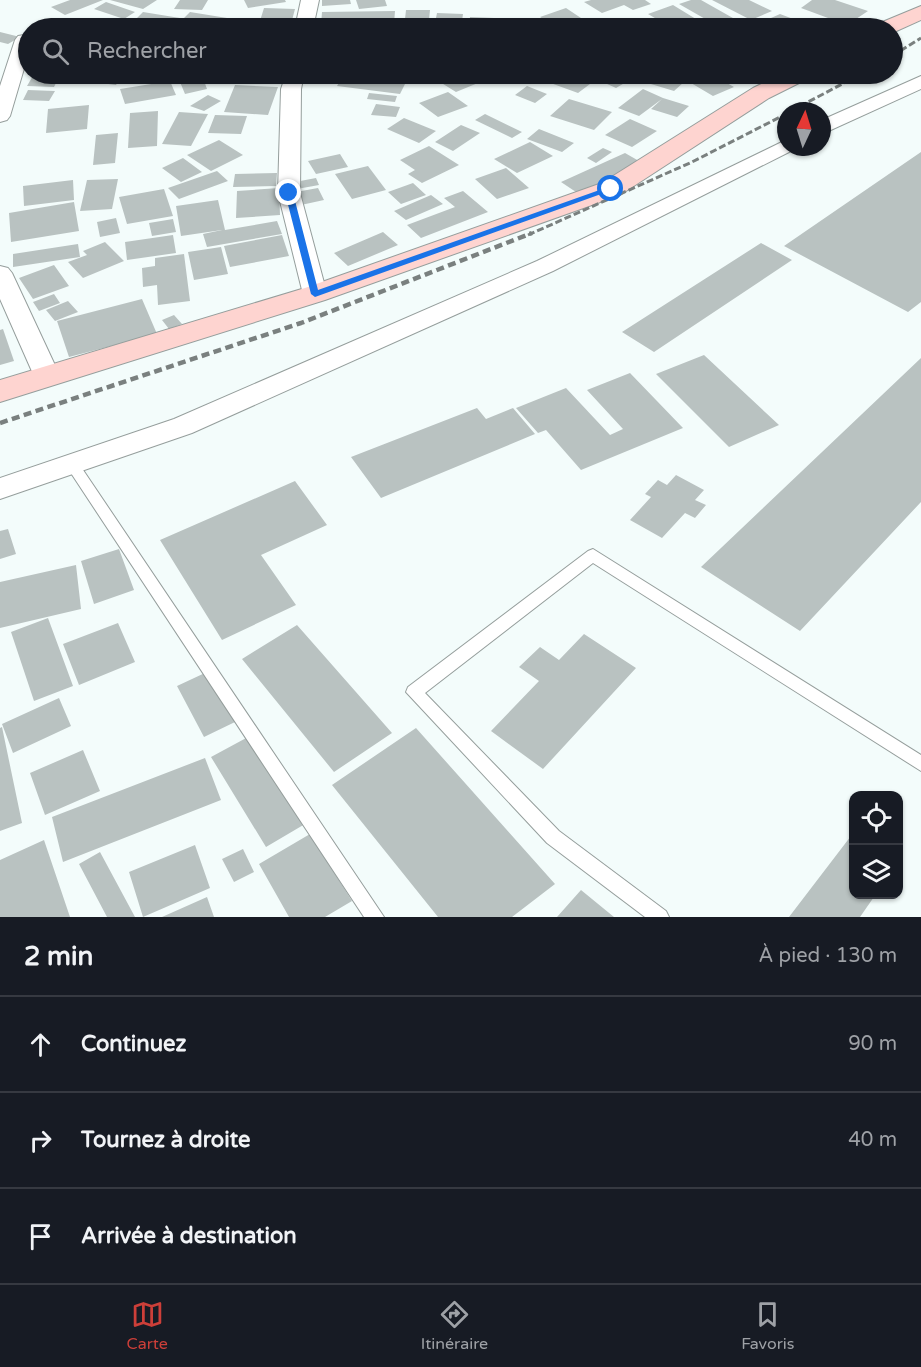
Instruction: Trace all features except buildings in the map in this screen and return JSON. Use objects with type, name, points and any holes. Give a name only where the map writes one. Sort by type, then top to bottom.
[{"type":"street","points":[[306,18],[310,0]]},
{"type":"street","points":[[903,21],[921,12]]},
{"type":"street","points":[[0,116],[18,59]]},
{"type":"street","points":[[831,124],[921,82]]},
{"type":"street","points":[[292,84],[289,193],[315,294]]},
{"type":"street","points":[[0,391],[315,294],[611,189],[761,93],[779,84]]},
{"type":"street","points":[[0,489],[183,426],[545,266],[777,150]]},
{"type":"street","points":[[0,273],[47,376]]},
{"type":"lane","points":[[72,464],[375,917]]},
{"type":"lane","points":[[660,917],[553,837],[414,692],[593,555],[921,764]]},
{"type":"railway","points":[[903,49],[921,38]]},
{"type":"railway","points":[[808,102],[842,84]]},
{"type":"railway","points":[[528,235],[692,162],[777,119]]},
{"type":"railway","points":[[0,423],[301,323],[532,233]]},
{"type":"route","points":[[289,193],[315,294],[611,189]]}]
